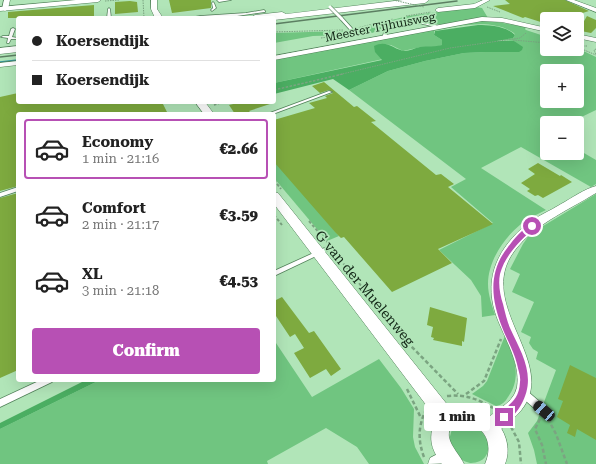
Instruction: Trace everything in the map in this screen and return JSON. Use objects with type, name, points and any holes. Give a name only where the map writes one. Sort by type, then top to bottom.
[{"type":"main road","points":[[272,16],[407,0]]},
{"type":"main road","points":[[276,18],[425,4]]},
{"type":"main road","points":[[3,47],[16,44]]},
{"type":"street","points":[[2,9],[7,0]]},
{"type":"street","points":[[2,9],[98,0]]},
{"type":"street","points":[[152,16],[154,0]]},
{"type":"street","points":[[483,8],[487,0]]},
{"type":"street","points":[[569,0],[596,10]]},
{"type":"street","points":[[438,10],[483,8]]},
{"type":"street","points":[[483,8],[491,19]]},
{"type":"street","points":[[154,9],[157,12],[158,16]]},
{"type":"street","name":"Meester Tijhuisweg","points":[[276,58],[480,20],[491,19],[540,29]]},
{"type":"street","points":[[584,37],[596,39]]},
{"type":"street","points":[[0,65],[16,63]]},
{"type":"street","points":[[497,422],[515,407],[523,393],[525,380],[519,354],[506,326],[496,293],[497,275],[507,253],[517,240],[532,226],[596,189]]},
{"type":"street","name":"G van der Muelenweg","points":[[279,194],[325,250],[447,418]]},
{"type":"street","points":[[446,462],[439,435],[441,425],[447,418],[458,413],[472,414],[497,422]]},
{"type":"street","points":[[495,464],[499,456],[497,422]]},
{"type":"lane","points":[[218,0],[230,0]]},
{"type":"lane","points":[[212,10],[215,8],[213,3]]},
{"type":"lane","points":[[330,7],[350,30]]},
{"type":"lane","points":[[109,9],[109,16]]},
{"type":"lane","points":[[208,16],[227,16],[264,11]]},
{"type":"lane","points":[[394,26],[390,34],[401,34],[410,30],[414,22]]},
{"type":"lane","points":[[384,38],[387,28],[401,24],[424,22],[437,27]]},
{"type":"lane","points":[[401,34],[407,23]]},
{"type":"lane","points":[[401,24],[397,33],[401,34]]},
{"type":"lane","points":[[3,47],[10,37],[13,29]]},
{"type":"lane","points":[[4,37],[10,37],[16,43]]},
{"type":"lane","points":[[275,112],[330,92]]},
{"type":"lane","points":[[0,195],[16,191]]},
{"type":"lane","points":[[276,273],[325,250]]},
{"type":"lane","points":[[0,403],[46,382]]},
{"type":"lane","points":[[523,393],[544,411]]},
{"type":"path","points":[[143,0],[144,16]]},
{"type":"path","points":[[393,0],[425,4]]},
{"type":"path","points":[[483,8],[503,14]]},
{"type":"path","points":[[276,32],[350,30]]},
{"type":"path","points":[[321,38],[348,35],[350,30]]},
{"type":"path","points":[[276,90],[450,48],[520,38],[528,30]]},
{"type":"path","points":[[508,40],[540,42]]},
{"type":"path","points":[[596,48],[594,50],[596,55]]},
{"type":"path","points":[[584,50],[596,55]]},
{"type":"path","points":[[276,217],[284,227]]},
{"type":"path","name":"G van der Muelenweg","points":[[307,219],[325,250],[387,317],[440,378],[458,394],[465,395]]},
{"type":"path","points":[[465,395],[484,381],[506,326]]},
{"type":"path","points":[[406,388],[421,418]]},
{"type":"path","points":[[465,395],[482,401],[495,409],[497,422],[517,437],[521,464]]},
{"type":"path","points":[[544,411],[535,429],[542,446],[546,464]]},
{"type":"path","points":[[544,411],[556,434],[567,464]]},
{"type":"green space","points":[[476,7],[482,8],[488,18],[442,25],[418,20],[393,25],[372,33],[356,29],[408,16]]},
{"type":"green space","points":[[480,21],[491,21],[526,27],[526,30],[540,35],[540,56],[584,56],[584,51],[596,57],[596,110],[584,116],[540,116],[540,158],[521,147],[481,168],[546,210],[521,224],[503,243],[494,259],[489,275],[488,288],[495,315],[482,317],[481,296],[471,280],[439,250],[493,223],[451,187],[466,179],[349,90],[388,71],[425,61],[464,53],[519,52],[514,41],[496,40],[513,38],[515,35],[505,28],[485,24],[475,24],[434,31],[434,35],[442,40],[443,45],[434,47],[421,47],[403,51],[391,45],[381,44],[383,59],[276,83],[276,60]]},
{"type":"green space","points":[[488,25],[507,30],[515,35],[513,38],[497,41],[514,41],[523,47],[519,52],[464,53],[425,61],[388,71],[349,90],[333,79],[276,93],[276,83],[382,60],[375,52],[374,46],[379,44],[387,44],[405,51],[420,47],[442,45],[442,40],[434,35],[435,31]]},
{"type":"green space","points":[[344,31],[346,35],[313,36],[276,43],[276,33]]},
{"type":"green space","points":[[584,153],[596,160],[596,184],[591,187],[544,160],[584,160]]},
{"type":"green space","points":[[276,161],[339,236],[327,241],[276,180]]},
{"type":"green space","points":[[596,194],[596,464],[537,464],[528,433],[537,421],[556,370],[536,359],[538,352],[533,349],[529,343],[531,337],[521,332],[534,302],[512,292],[520,274],[510,269],[530,234]]},
{"type":"green space","points":[[506,333],[514,358],[516,374],[515,382],[513,389],[506,400],[502,404],[496,406],[472,394],[487,381]]},
{"type":"green space","points":[[276,343],[312,397],[379,359],[401,388],[414,409],[413,437],[415,447],[424,464],[369,464],[357,447],[326,428],[267,461],[268,464],[0,464],[0,429],[96,382],[276,382]]},
{"type":"green space","points":[[82,382],[96,382],[0,429],[0,423]]},
{"type":"green space","points":[[461,424],[472,426],[480,430],[485,437],[488,444],[488,451],[485,457],[479,462],[470,463],[461,459],[449,440],[452,429]]},
{"type":"building","points":[[169,0],[211,0],[211,8],[172,13]]},
{"type":"building","points":[[505,0],[565,0],[589,11],[584,13],[540,12],[540,22],[525,17],[523,18],[493,6],[510,4]]},
{"type":"building","points":[[115,2],[137,2],[138,12],[115,14]]},
{"type":"building","points":[[94,5],[94,16],[16,16],[16,18],[8,18],[8,12]]},
{"type":"building","points":[[587,16],[596,20],[596,28],[591,33],[584,32],[584,21]]},
{"type":"building","points":[[324,82],[354,107],[357,106],[376,121],[371,122],[436,175],[441,174],[454,184],[448,187],[493,224],[438,249],[452,263],[392,292],[344,237],[341,238],[335,232],[276,164],[276,119],[315,108],[309,103],[327,98],[325,96],[333,93],[329,90],[320,93],[312,86]]},
{"type":"building","points":[[16,93],[16,104],[163,104],[167,112],[16,112],[16,187],[0,191],[0,97]]},
{"type":"building","points":[[270,104],[249,111],[250,112],[234,112],[229,105]]},
{"type":"building","points":[[538,163],[572,182],[543,198],[538,195],[535,196],[527,191],[530,189],[521,183],[535,174],[528,169]]},
{"type":"building","points":[[16,194],[16,371],[0,378],[0,198]]},
{"type":"building","points":[[282,297],[309,333],[314,331],[341,369],[331,376],[326,369],[310,378],[294,353],[304,348],[295,334],[290,337],[276,316],[276,300]]},
{"type":"building","points":[[430,307],[467,318],[464,342],[462,341],[462,346],[433,340],[434,338],[431,337],[433,327],[427,325]]},
{"type":"building","points":[[570,365],[596,378],[596,440],[577,429],[575,437],[567,433],[570,425],[557,417],[563,401],[558,399]]},
{"type":"waterway","points":[[0,62],[16,60]]},
{"type":"railway","points":[[276,24],[457,1]]},
{"type":"railway","points":[[0,57],[16,55]]},
{"type":"route","points":[[504,417],[515,407],[523,393],[525,380],[519,354],[506,326],[496,293],[497,275],[507,253],[517,240],[532,226]]}]
